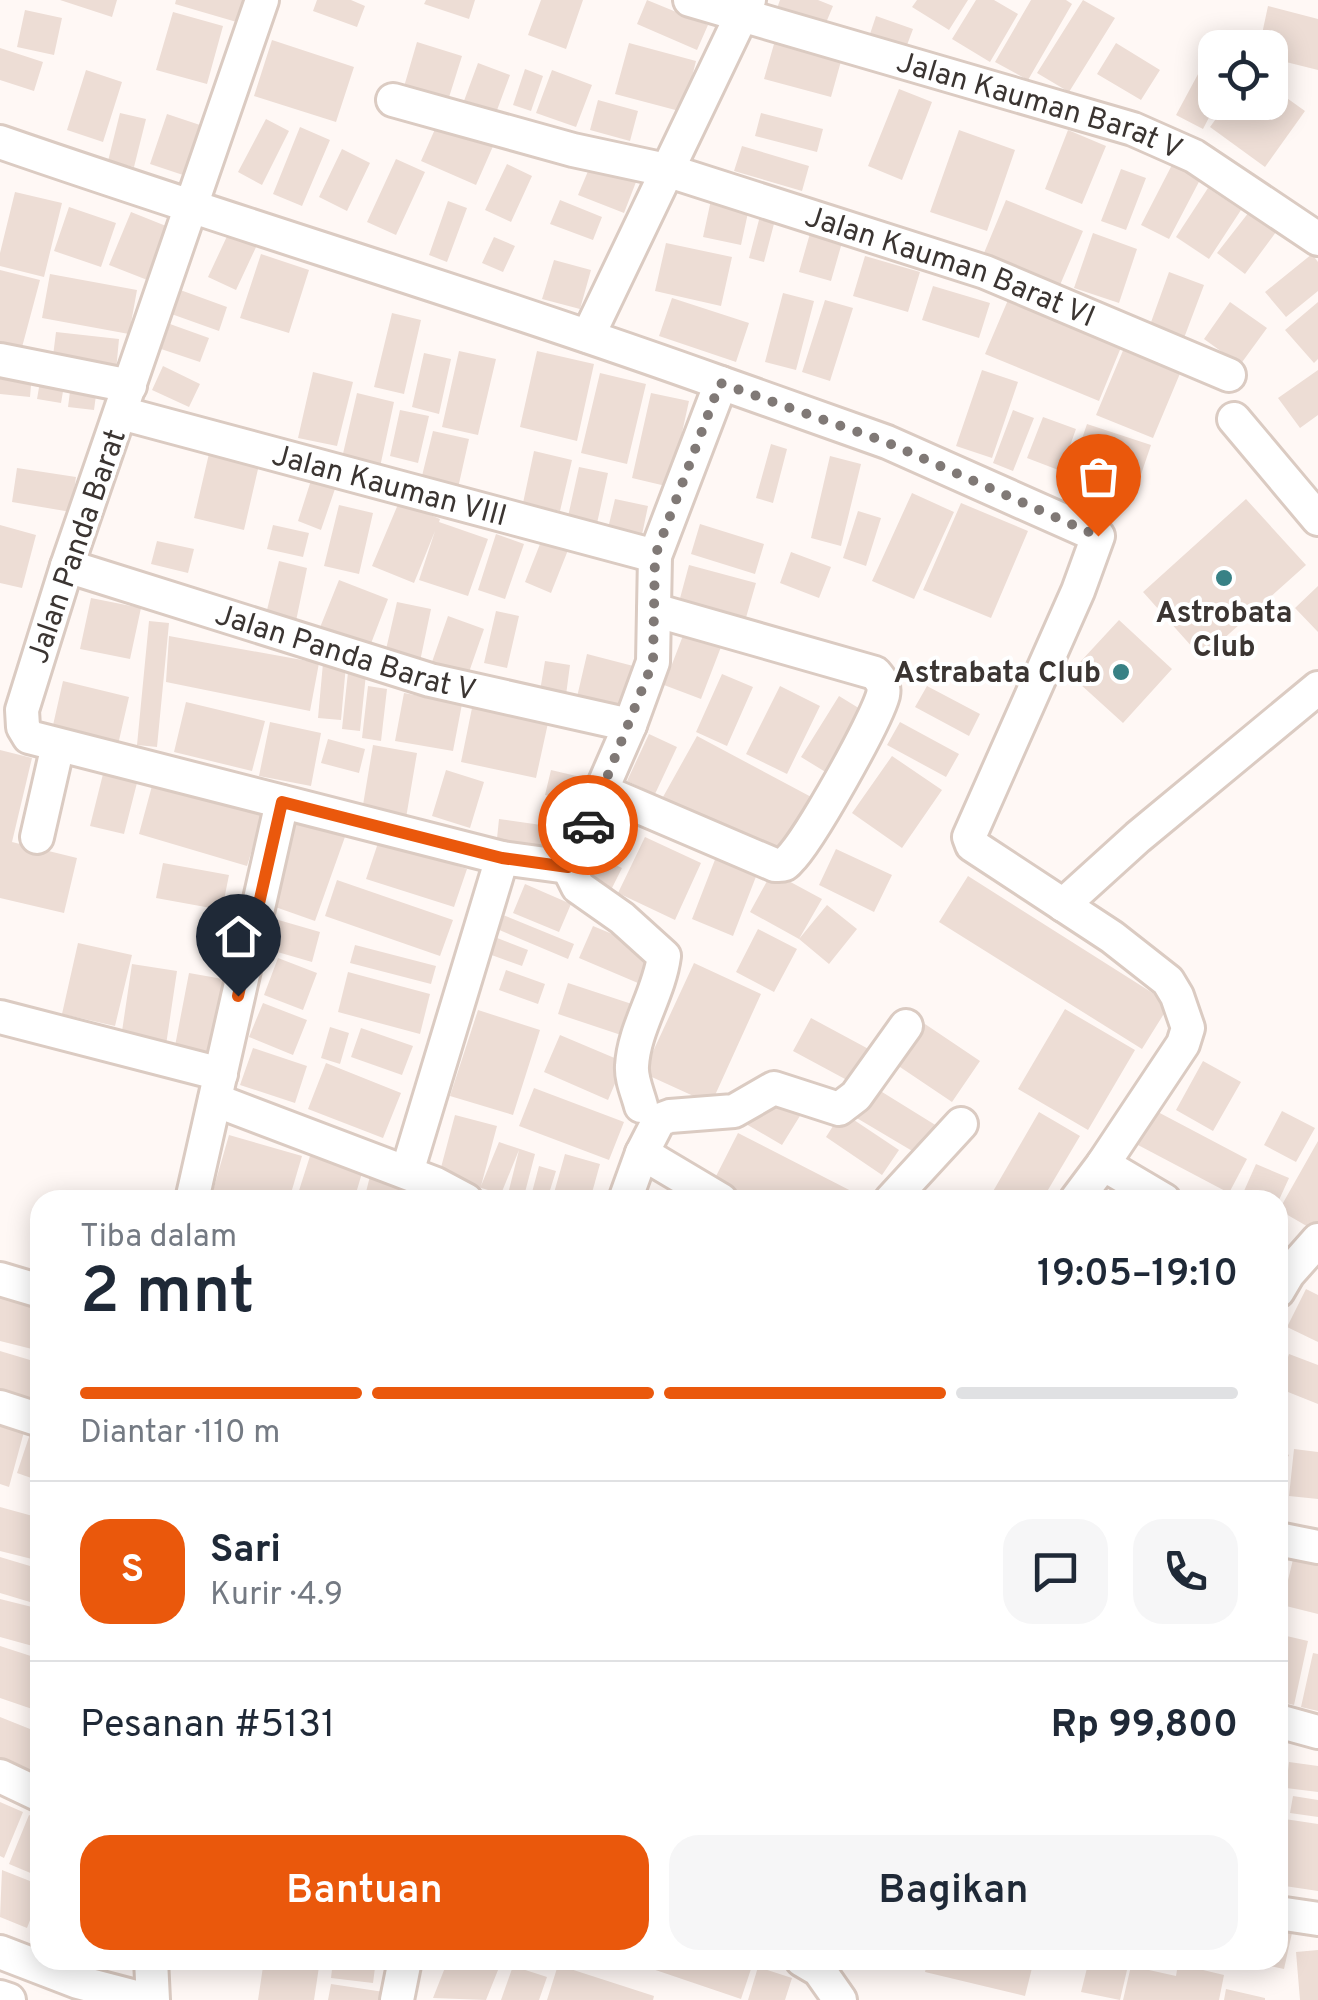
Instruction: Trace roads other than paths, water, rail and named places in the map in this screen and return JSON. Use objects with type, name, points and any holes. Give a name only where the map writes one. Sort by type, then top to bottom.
[{"type":"street","name":"Jalan Panda Barat","points":[[262,0],[67,566],[22,719],[29,738],[502,858],[568,867]]},
{"type":"street","name":"Jalan Kauman Barat V","points":[[690,0],[745,7],[1148,135],[1194,156],[1318,240]]},
{"type":"street","points":[[588,336],[745,7]]},
{"type":"street","name":"Jalan Kauman Barat VI","points":[[393,100],[557,146],[666,170],[985,272],[1229,375]]},
{"type":"street","points":[[0,142],[588,336],[886,442],[1098,538],[969,832],[972,846],[1063,905],[1168,981],[1188,1028],[1182,1044],[1084,1190]]},
{"type":"street","name":"Jalan Kauman VIII","points":[[0,360],[655,556]]},
{"type":"street","points":[[641,1106],[631,1068],[638,1038],[661,982],[664,956],[622,918],[582,890],[568,867],[653,662],[655,556],[720,383]]},
{"type":"street","points":[[1234,419],[1318,519]]},
{"type":"street","name":"Jalan Panda Barat V","points":[[67,566],[430,680],[630,724]]},
{"type":"street","points":[[602,791],[775,865],[788,861],[857,749],[882,695],[875,673],[654,610]]},
{"type":"street","points":[[1063,905],[1138,837],[1318,688]]},
{"type":"street","points":[[36,837],[58,745]]},
{"type":"street","points":[[194,1190],[282,802]]},
{"type":"street","points":[[407,1172],[502,858]]},
{"type":"street","points":[[0,1018],[218,1087],[445,1190]]},
{"type":"street","points":[[628,1190],[659,1120],[734,1111],[774,1088],[839,1109],[856,1096],[906,1026]]},
{"type":"street","points":[[900,1190],[960,1124]]},
{"type":"street","points":[[642,1153],[705,1190]]},
{"type":"street","points":[[1104,1164],[1147,1190]]},
{"type":"street","points":[[1288,1272],[1316,1247]]},
{"type":"street","points":[[0,1278],[30,1288]]},
{"type":"street","points":[[0,1407],[30,1417]]},
{"type":"street","points":[[1288,1541],[1318,1548]]},
{"type":"street","points":[[1288,1724],[1318,1732]]},
{"type":"street","points":[[0,1776],[30,1790]]},
{"type":"street","points":[[1288,1914],[1318,1919]]},
{"type":"street","points":[[0,1952],[30,1964]]},
{"type":"street","points":[[47,1970],[150,2000],[151,1970]]},
{"type":"street","points":[[397,2000],[403,1970]]},
{"type":"street","points":[[819,1970],[840,2000]]},
{"type":"place","name":"Astrobata Club","points":[[1224,578]]},
{"type":"place","name":"Astrabata Club","points":[[1121,672]]}]
